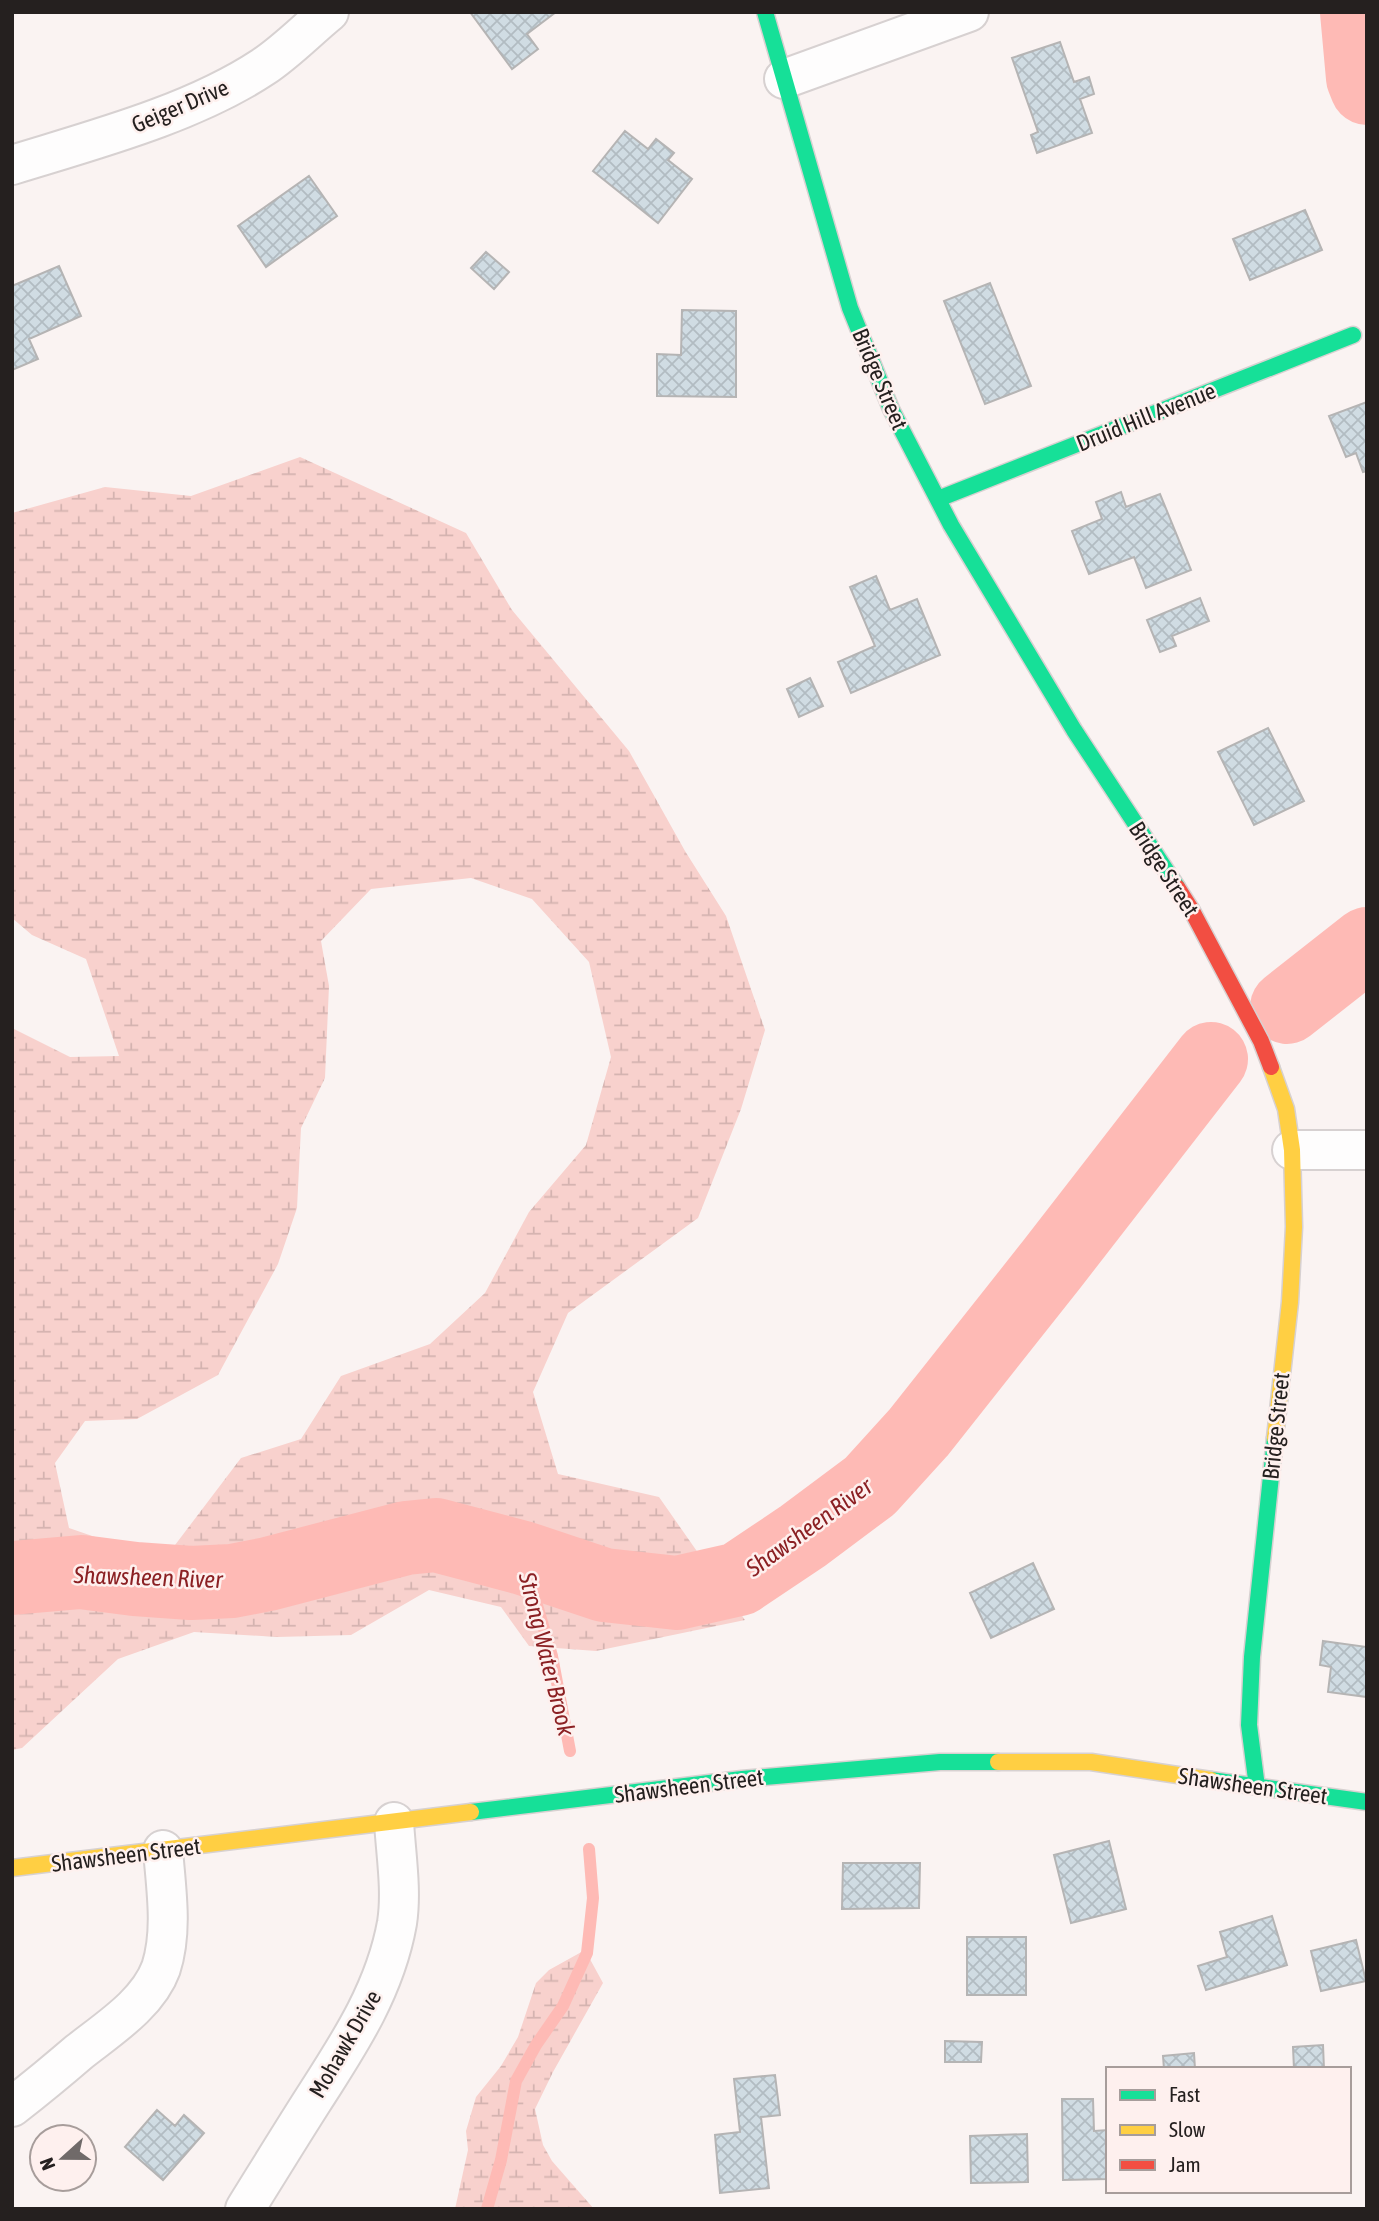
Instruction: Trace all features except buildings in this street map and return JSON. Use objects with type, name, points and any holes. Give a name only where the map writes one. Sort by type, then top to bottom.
[{"type":"street","name":"Geiger Drive","points":[[12,165],[113,134],[214,94],[263,67],[329,12]]},
{"type":"street","name":"Bridge Street","points":[[765,12],[850,308],[891,409],[951,525],[1074,730],[1191,909],[1261,1041],[1286,1109],[1292,1150],[1294,1227],[1290,1302],[1252,1657],[1249,1725],[1257,1787]]},
{"type":"street","points":[[784,79],[969,12]]},
{"type":"street","name":"Druid Hill Avenue","points":[[938,499],[1353,335]]},
{"type":"street","points":[[1292,1150],[1367,1150]]},
{"type":"street","name":"Shawsheen Street","points":[[12,1868],[742,1779],[940,1762],[1091,1762],[1367,1802]]},
{"type":"street","name":"Mohawk Drive","points":[[245,2209],[361,2024],[380,1983],[397,1920],[399,1891],[394,1822]]},
{"type":"street","points":[[12,2107],[122,2017],[150,1989],[161,1966],[166,1936],[163,1850]]},
{"type":"green space","points":[[300,457],[466,533],[512,610],[629,751],[685,851],[726,916],[765,1030],[741,1109],[698,1218],[568,1313],[533,1392],[558,1474],[659,1497],[745,1620],[596,1651],[529,1646],[501,1607],[429,1590],[351,1635],[277,1637],[194,1632],[118,1659],[22,1748],[12,1750],[12,1028],[70,1057],[119,1056],[86,959],[32,935],[12,918],[12,513],[105,487],[191,496]],"holes":[[[471,878],[532,899],[589,962],[611,1057],[586,1145],[529,1212],[485,1293],[430,1344],[341,1376],[301,1439],[241,1458],[172,1549],[130,1549],[69,1528],[55,1463],[85,1421],[137,1419],[218,1375],[278,1264],[297,1208],[301,1128],[325,1078],[329,986],[321,941],[371,889]]]},
{"type":"green space","points":[[585,1950],[603,1983],[535,2109],[543,2145],[552,2161],[594,2209],[455,2209],[468,2150],[466,2131],[476,2097],[501,2066],[518,2037],[536,1983],[549,1970]]},
{"type":"waterway","name":"Shawsheen River","points":[[1357,12],[1363,78],[1367,88]]},
{"type":"waterway","name":"Shawsheen River","points":[[1287,1007],[1367,944]]},
{"type":"waterway","name":"Shawsheen River","points":[[12,1578],[81,1572],[191,1583],[232,1581],[406,1538],[436,1535],[523,1558],[604,1585],[677,1593],[739,1579],[870,1486],[919,1432],[1211,1059]]},
{"type":"waterway","name":"Strong Water Brook","points":[[523,1558],[552,1656],[570,1751]]},
{"type":"waterway","name":"Strong Water Brook","points":[[487,2209],[501,2160],[516,2081],[536,2045],[563,2006],[587,1953],[593,1898],[589,1849]]},
{"type":"traffic: fast","points":[[765,12],[850,308],[891,409],[951,525],[1074,730],[1177,887]]},
{"type":"traffic: fast","points":[[938,499],[1353,335]]},
{"type":"traffic: fast","points":[[1257,1787],[1249,1725],[1252,1657],[1275,1438]]},
{"type":"traffic: fast","points":[[471,1812],[742,1779],[940,1762],[998,1762]]},
{"type":"traffic: fast","points":[[1211,1780],[1367,1802]]},
{"type":"traffic: slow","points":[[1271,1067],[1286,1109],[1292,1150],[1294,1227],[1290,1302],[1275,1438]]},
{"type":"traffic: slow","points":[[998,1762],[1091,1762],[1211,1780]]},
{"type":"traffic: slow","points":[[12,1868],[471,1812]]},
{"type":"traffic: jam","points":[[1177,887],[1261,1041],[1271,1067]]}]
